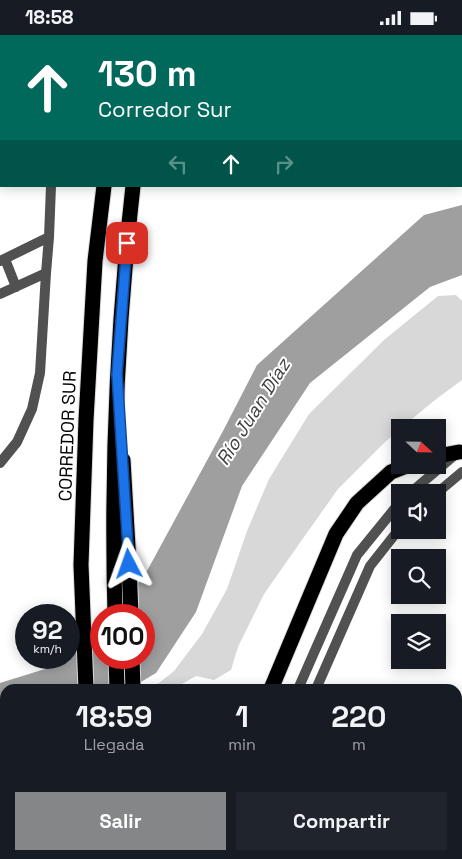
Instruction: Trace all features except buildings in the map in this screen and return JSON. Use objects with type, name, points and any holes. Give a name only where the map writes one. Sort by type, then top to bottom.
[{"type":"highway","name":"CORREDOR SUR","points":[[86,684],[81,565],[86,420],[95,261],[104,187]]},
{"type":"highway","points":[[115,604],[113,486],[117,374],[124,262],[133,187]]},
{"type":"highway","points":[[117,374],[131,604]]},
{"type":"highway","points":[[446,454],[460,450]]},
{"type":"highway","points":[[273,684],[336,533],[357,503],[391,474]]},
{"type":"highway","points":[[116,669],[117,684]]},
{"type":"highway","points":[[132,669],[132,684]]},
{"type":"street","points":[[0,463],[17,441],[32,409],[40,373],[51,187]]},
{"type":"street","points":[[16,287],[3,260],[49,237]]},
{"type":"street","points":[[0,294],[46,273]]},
{"type":"street","points":[[420,484],[460,450]]},
{"type":"street","points":[[446,485],[462,472]]},
{"type":"street","points":[[300,684],[356,555],[391,513]]},
{"type":"street","points":[[318,684],[370,566],[391,539]]},
{"type":"shaded area","points":[[456,295],[462,301],[462,380],[412,419],[391,419],[391,437],[338,489],[264,594],[238,647],[231,670],[214,680],[196,676],[182,684],[156,684],[174,671],[202,634],[227,589],[247,531],[269,479],[309,414],[384,340],[438,296]]},
{"type":"water","name":"Río Juan Díaz","points":[[462,205],[462,275],[430,287],[310,383],[242,486],[196,612],[156,673],[137,684],[0,684],[45,669],[80,669],[80,641],[90,633],[90,669],[155,669],[155,604],[123,604],[147,571],[257,365],[424,215]]},
{"type":"route","points":[[127,243],[124,262],[117,374],[129,564]]}]
